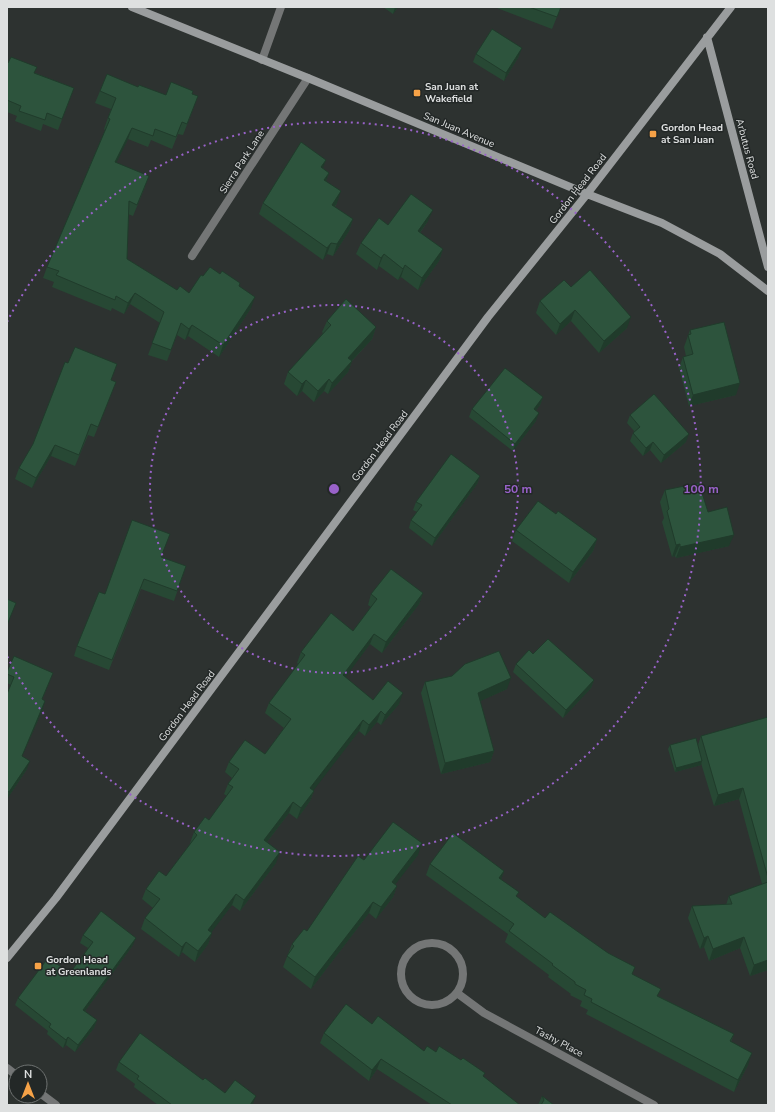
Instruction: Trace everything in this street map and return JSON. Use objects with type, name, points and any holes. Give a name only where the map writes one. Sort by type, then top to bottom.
[{"type":"main road","name":"San Juan Avenue","points":[[132,7],[308,78],[587,194],[662,223],[720,254],[768,291]]},
{"type":"main road","name":"Gordon Head Road","points":[[7,958],[56,898],[488,317],[587,194],[731,7]]},
{"type":"main road","name":"Arbutus Road","points":[[707,37],[768,267]]},
{"type":"street","points":[[262,60],[281,7]]},
{"type":"street","name":"Sierra Park Lane","points":[[192,256],[308,78]]},
{"type":"street","points":[[428,943],[438,943],[448,947],[456,954],[463,968],[462,984],[457,993],[450,1000],[441,1005],[431,1006],[421,1004],[405,991],[401,981],[403,961],[409,953],[418,946],[428,943]]},
{"type":"street","name":"Tashy Place","points":[[457,993],[484,1013],[654,1105]]},
{"type":"building","points":[[529,7],[561,7],[557,17]]},
{"type":"building","points":[[492,29],[522,48],[506,73],[476,54]]},
{"type":"building","points":[[11,57],[37,67],[34,73],[74,88],[62,119],[47,113],[45,120],[19,111],[21,106],[7,100],[7,62],[8,63]]},
{"type":"building","points":[[107,74],[138,87],[139,85],[166,95],[171,82],[193,91],[192,94],[198,96],[187,124],[182,122],[176,137],[155,129],[153,136],[132,128],[115,162],[149,176],[137,205],[129,201],[127,259],[177,290],[180,286],[189,293],[201,275],[203,276],[210,267],[220,274],[222,271],[240,283],[239,286],[255,297],[223,345],[192,325],[189,329],[181,323],[171,350],[152,343],[164,312],[135,293],[128,303],[116,296],[115,300],[56,275],[59,271],[47,267],[110,119],[108,118],[116,98],[100,91]]},
{"type":"building","points":[[301,142],[326,160],[321,167],[329,173],[324,180],[341,191],[332,205],[353,219],[337,244],[331,243],[327,248],[263,203]]},
{"type":"building","points":[[411,194],[433,210],[418,231],[443,249],[422,278],[405,265],[403,269],[384,254],[381,258],[361,243],[379,218],[388,225]]},
{"type":"building","points":[[590,270],[631,317],[604,341],[575,310],[560,324],[540,301],[564,280],[571,287]]},
{"type":"building","points":[[346,299],[376,327],[348,358],[352,361],[332,383],[329,379],[318,391],[306,380],[302,384],[288,372],[331,325],[327,321]]},
{"type":"building","points":[[724,322],[740,383],[693,395],[683,357],[693,354],[688,335],[691,334],[690,330]]},
{"type":"building","points":[[75,347],[117,364],[111,380],[116,382],[98,427],[91,424],[79,455],[55,445],[36,478],[19,468],[33,444],[65,362],[68,363]]},
{"type":"building","points":[[505,368],[543,397],[534,409],[539,413],[515,444],[472,409]]},
{"type":"building","points":[[654,394],[689,434],[664,455],[653,442],[646,448],[633,433],[640,427],[630,415]]},
{"type":"building","points":[[451,454],[480,476],[435,538],[411,520],[422,505],[416,502]]},
{"type":"building","points":[[699,483],[708,512],[727,507],[734,535],[680,547],[680,544],[676,545],[667,511],[669,509],[665,490]]},
{"type":"building","points":[[538,501],[556,514],[558,511],[597,539],[573,572],[516,530]]},
{"type":"building","points":[[132,520],[170,534],[161,557],[186,566],[177,591],[144,579],[112,660],[77,646],[99,592],[105,594]]},
{"type":"building","points":[[391,569],[423,593],[386,642],[374,634],[343,675],[373,700],[388,681],[403,693],[385,715],[381,711],[369,725],[363,720],[310,788],[314,791],[301,808],[293,802],[264,840],[280,852],[244,900],[236,894],[208,930],[212,933],[198,951],[186,942],[182,947],[145,918],[160,899],[146,889],[159,871],[166,876],[197,835],[194,832],[205,817],[209,820],[233,787],[228,784],[239,769],[229,762],[245,740],[265,754],[291,719],[269,703],[305,655],[301,652],[331,613],[353,631],[377,599],[371,594]]},
{"type":"building","points":[[7,599],[16,603],[7,625]]},
{"type":"building","points":[[548,639],[594,680],[566,710],[516,664],[529,650],[533,654]]},
{"type":"building","points":[[499,651],[511,678],[478,693],[494,751],[445,763],[425,682],[452,676],[465,664]]},
{"type":"building","points":[[14,656],[53,673],[42,699],[45,701],[22,756],[30,761],[9,792],[7,791],[7,694],[14,677],[7,674],[7,672]]},
{"type":"building","points":[[768,717],[768,878],[743,788],[718,795],[701,736]]},
{"type":"building","points":[[696,738],[702,761],[676,768],[670,745]]},
{"type":"building","points":[[393,822],[422,843],[392,882],[397,886],[381,907],[373,902],[315,977],[287,956],[294,946],[292,944],[304,929],[307,931],[358,856],[364,860]]},
{"type":"building","points":[[453,833],[504,871],[499,878],[519,892],[516,896],[545,918],[550,912],[608,953],[635,967],[632,974],[661,989],[657,996],[734,1034],[730,1041],[752,1053],[738,1080],[591,1002],[592,999],[584,995],[586,990],[575,984],[575,982],[552,965],[553,964],[509,931],[514,924],[430,864]]},
{"type":"building","points":[[768,882],[768,960],[754,965],[744,937],[713,949],[708,936],[704,938],[692,906],[732,904],[729,896]]},
{"type":"building","points":[[101,911],[136,938],[83,1010],[97,1020],[78,1045],[68,1037],[66,1040],[49,1027],[51,1024],[18,998],[48,958],[70,973],[93,942],[83,935]]},
{"type":"building","points":[[346,1004],[372,1024],[378,1016],[424,1051],[427,1046],[436,1052],[439,1046],[461,1060],[463,1058],[485,1073],[483,1076],[520,1105],[452,1105],[381,1059],[372,1070],[324,1033]]},
{"type":"building","points":[[140,1033],[203,1080],[205,1078],[225,1093],[235,1080],[256,1096],[250,1105],[172,1105],[137,1079],[139,1076],[119,1062]]},
{"type":"building","points":[[542,1096],[554,1105],[541,1105],[544,1100]]},
{"type":"place","name":"San Juan at Wakefield","points":[[417,93]]},
{"type":"place","name":"Gordon Head at San Juan","points":[[653,134]]},
{"type":"place","name":"Gordon Head at Greenlands","points":[[38,966]]}]
